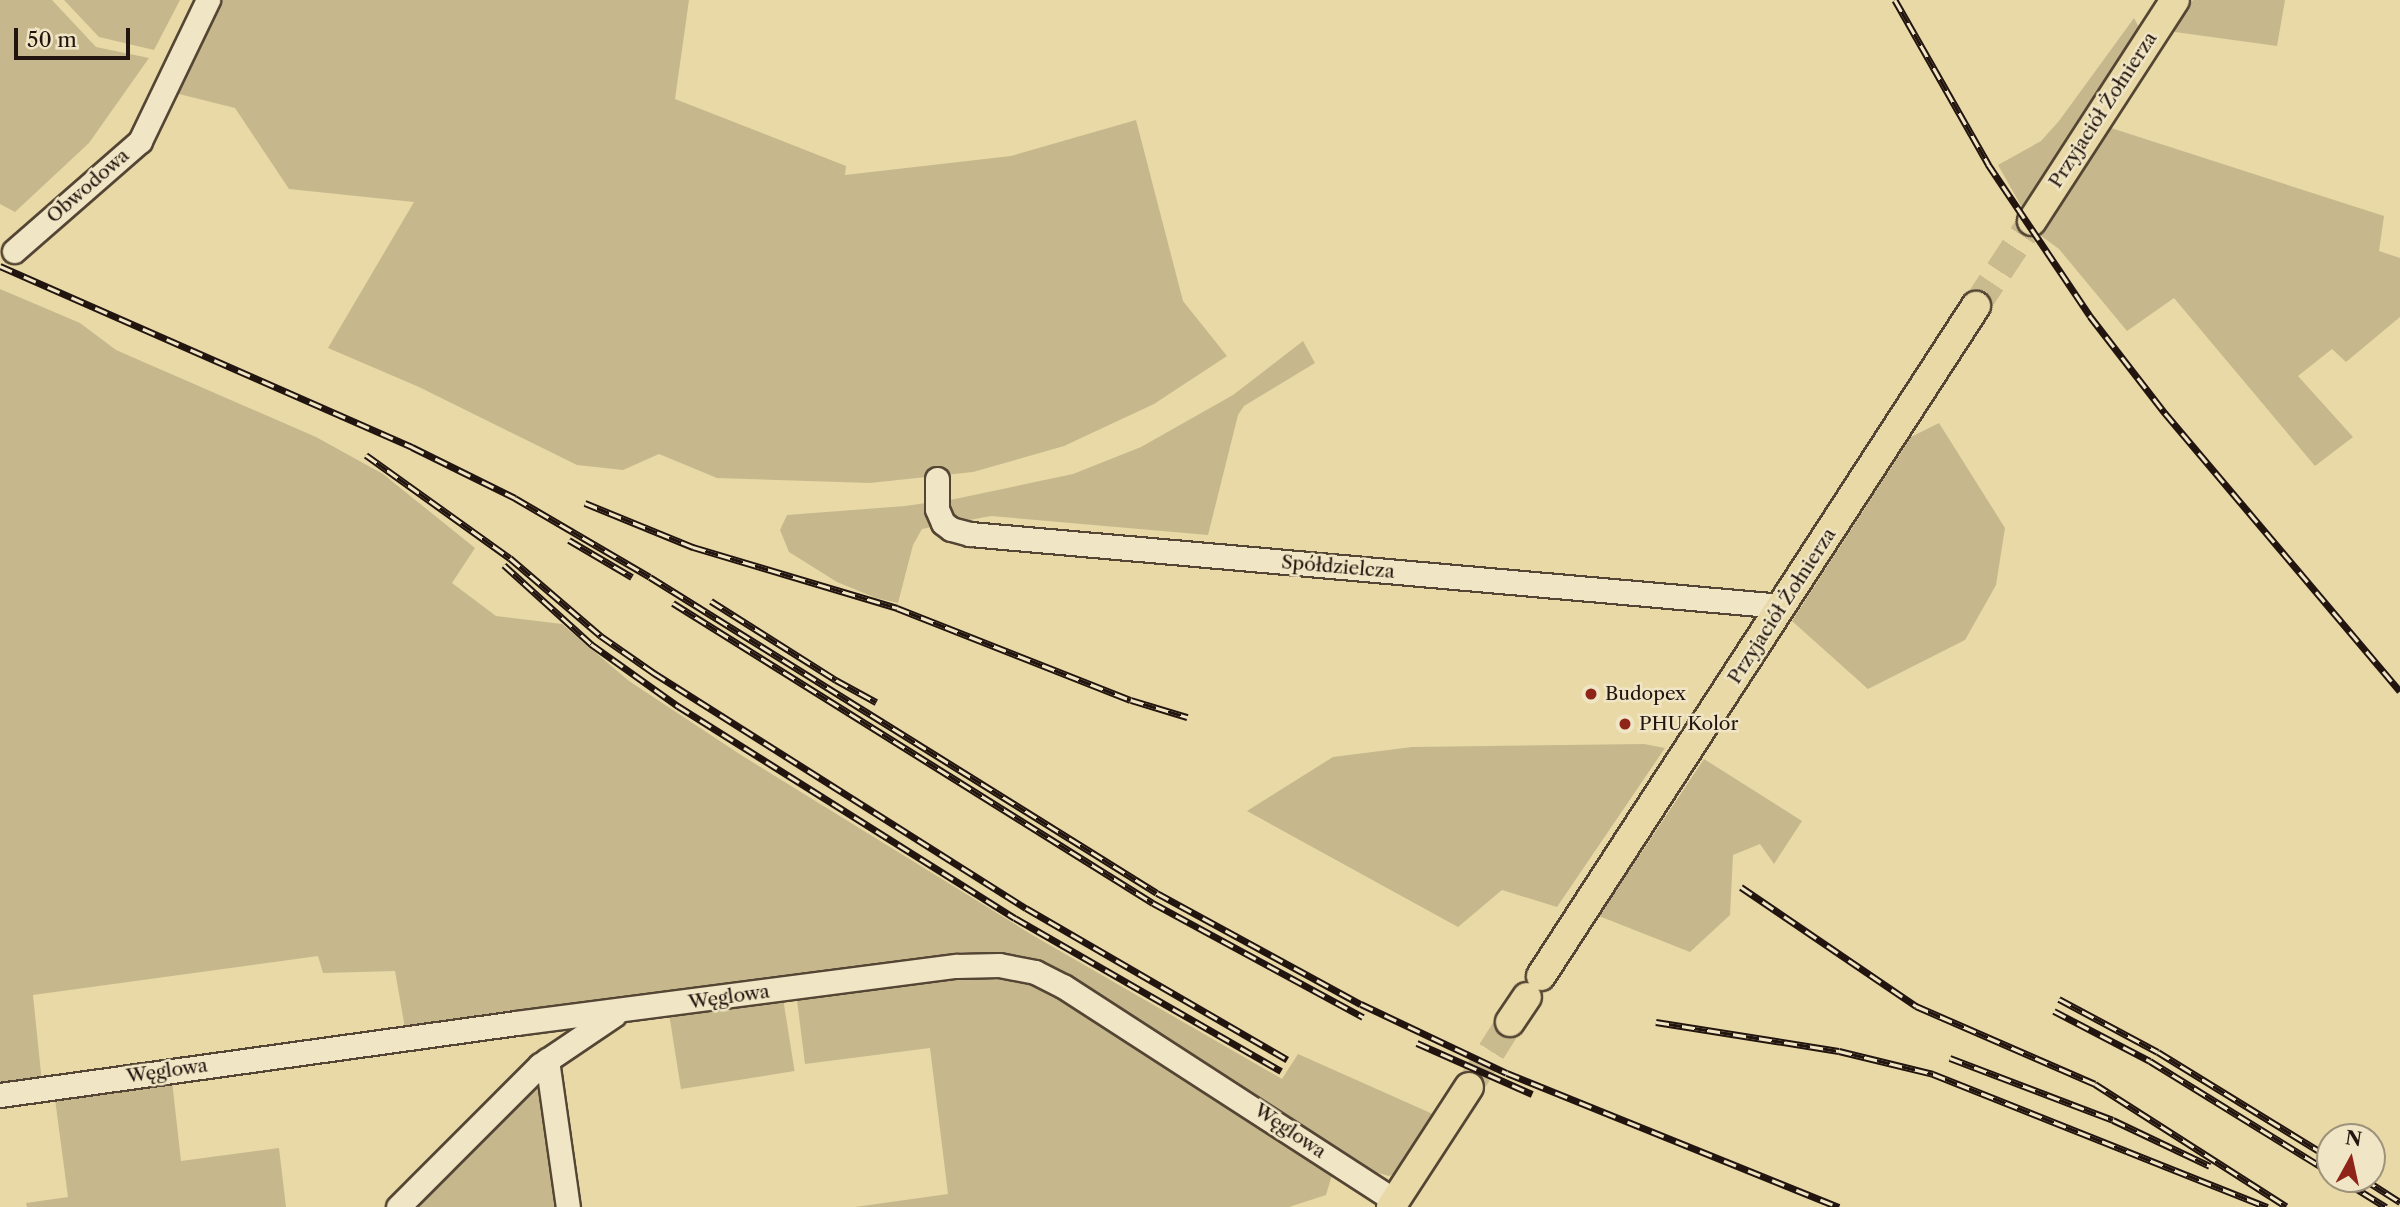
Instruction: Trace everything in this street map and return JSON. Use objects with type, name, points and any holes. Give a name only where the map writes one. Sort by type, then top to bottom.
[{"type":"main road","name":"Przyjaciół Żołnierza","points":[[2032,221],[2175,0]]},
{"type":"main road","name":"Przyjaciół Żołnierza","points":[[1510,1022],[1976,306]]},
{"type":"main road","points":[[1393,1204],[1469,1087]]},
{"type":"street","name":"Obwodowa","points":[[14,251],[140,141],[208,0]]},
{"type":"street","name":"Spółdzielcza","points":[[937,479],[937,509],[943,523],[951,529],[970,534],[1781,606]]},
{"type":"street","name":"Węglowa","points":[[0,1095],[957,966],[1017,967],[1063,986],[1215,1081],[1393,1204]]},
{"type":"street","points":[[398,1207],[547,1060],[619,1011]]},
{"type":"street","points":[[547,1060],[568,1207]]},
{"type":"shaded area","points":[[0,0],[52,0],[96,47],[149,58],[89,143],[15,212],[0,204]]},
{"type":"shaded area","points":[[64,0],[180,0],[154,50],[99,37]]},
{"type":"shaded area","points":[[219,0],[689,0],[675,99],[846,166],[845,175],[1011,156],[1136,120],[1183,301],[1227,356],[1154,404],[1064,446],[973,472],[870,483],[717,478],[659,454],[623,470],[577,465],[419,387],[328,348],[414,202],[289,189],[235,108],[175,93],[213,23]]},
{"type":"shaded area","points":[[2193,0],[2285,0],[2277,46],[2175,32],[2174,29]]},
{"type":"shaded area","points":[[2134,18],[2141,31],[2024,211],[1998,165],[2041,141],[2059,121]]},
{"type":"shaded area","points":[[2108,127],[2384,216],[2379,251],[2400,258],[2400,317],[2346,362],[2332,349],[2298,376],[2353,437],[2315,466],[2174,298],[2127,331],[2059,249],[2040,235]]},
{"type":"shaded area","points":[[0,289],[80,323],[116,350],[316,437],[383,474],[475,548],[452,583],[496,616],[562,624],[629,681],[741,755],[1034,936],[1282,1079],[1298,1054],[1435,1115],[1399,1172],[1389,1176],[1372,1171],[1370,1174],[1082,990],[1046,963],[406,1034],[395,971],[323,973],[318,956],[33,995],[42,1083],[0,1089]]},
{"type":"shaded area","points":[[1303,341],[1315,363],[1244,406],[1238,415],[1208,535],[991,516],[922,529],[913,545],[898,603],[876,598],[837,582],[789,552],[780,530],[787,515],[905,506],[955,499],[1073,474],[1141,447],[1233,395]]},
{"type":"shaded area","points":[[1939,423],[2005,528],[1996,585],[1965,640],[1868,689],[1792,621],[1911,437]]},
{"type":"shaded area","points":[[1644,744],[1665,748],[1557,907],[1502,890],[1458,927],[1247,811],[1333,757],[1412,747]]},
{"type":"shaded area","points":[[1704,759],[1802,821],[1774,864],[1760,844],[1733,855],[1730,915],[1690,952],[1599,916]]},
{"type":"shaded area","points":[[954,973],[1033,977],[1333,1172],[1326,1195],[1289,1207],[855,1207],[948,1194],[930,1048],[805,1064],[797,1000]]},
{"type":"shaded area","points":[[783,998],[795,1071],[681,1089],[669,1016]]},
{"type":"shaded area","points":[[538,1075],[559,1207],[420,1207],[422,1198]]},
{"type":"shaded area","points":[[172,1081],[181,1161],[279,1148],[286,1207],[27,1207],[26,1203],[68,1197],[55,1099]]},
{"type":"tunnel","points":[[1976,306],[2032,221]]},
{"type":"tunnel","points":[[1469,1087],[1510,1022]]},
{"type":"railway","points":[[1895,0],[1988,164],[2090,316],[2165,413],[2400,691]]},
{"type":"railway","points":[[0,266],[412,447],[515,498],[650,577],[1157,893],[1361,1004],[1507,1073],[1839,1207]]},
{"type":"railway","points":[[366,455],[510,558],[601,636],[654,673],[1026,908],[1287,1059]]},
{"type":"railway","points":[[585,503],[693,547],[897,608],[1131,700],[1187,717]]},
{"type":"railway","points":[[569,540],[632,577]]},
{"type":"railway","points":[[504,565],[591,644],[678,706],[1015,918],[1281,1071]]},
{"type":"railway","points":[[711,601],[836,680],[876,702]]},
{"type":"railway","points":[[673,603],[1153,903],[1363,1017]]},
{"type":"railway","points":[[1741,887],[1916,1006],[2095,1084],[2286,1206]]},
{"type":"railway","points":[[2059,999],[2158,1052],[2316,1149]]},
{"type":"railway","points":[[2054,1011],[2150,1061],[2316,1163]]},
{"type":"railway","points":[[1656,1022],[1839,1051],[1933,1074],[2268,1207]]},
{"type":"railway","points":[[1417,1043],[1532,1094]]},
{"type":"railway","points":[[1950,1058],[2113,1120],[2210,1166]]},
{"type":"railway","points":[[2364,1193],[2386,1207]]},
{"type":"railway","points":[[2386,1193],[2400,1202]]},
{"type":"place","name":"Budopex","points":[[1591,694]]},
{"type":"place","name":"PHU Kolor","points":[[1625,724]]}]
